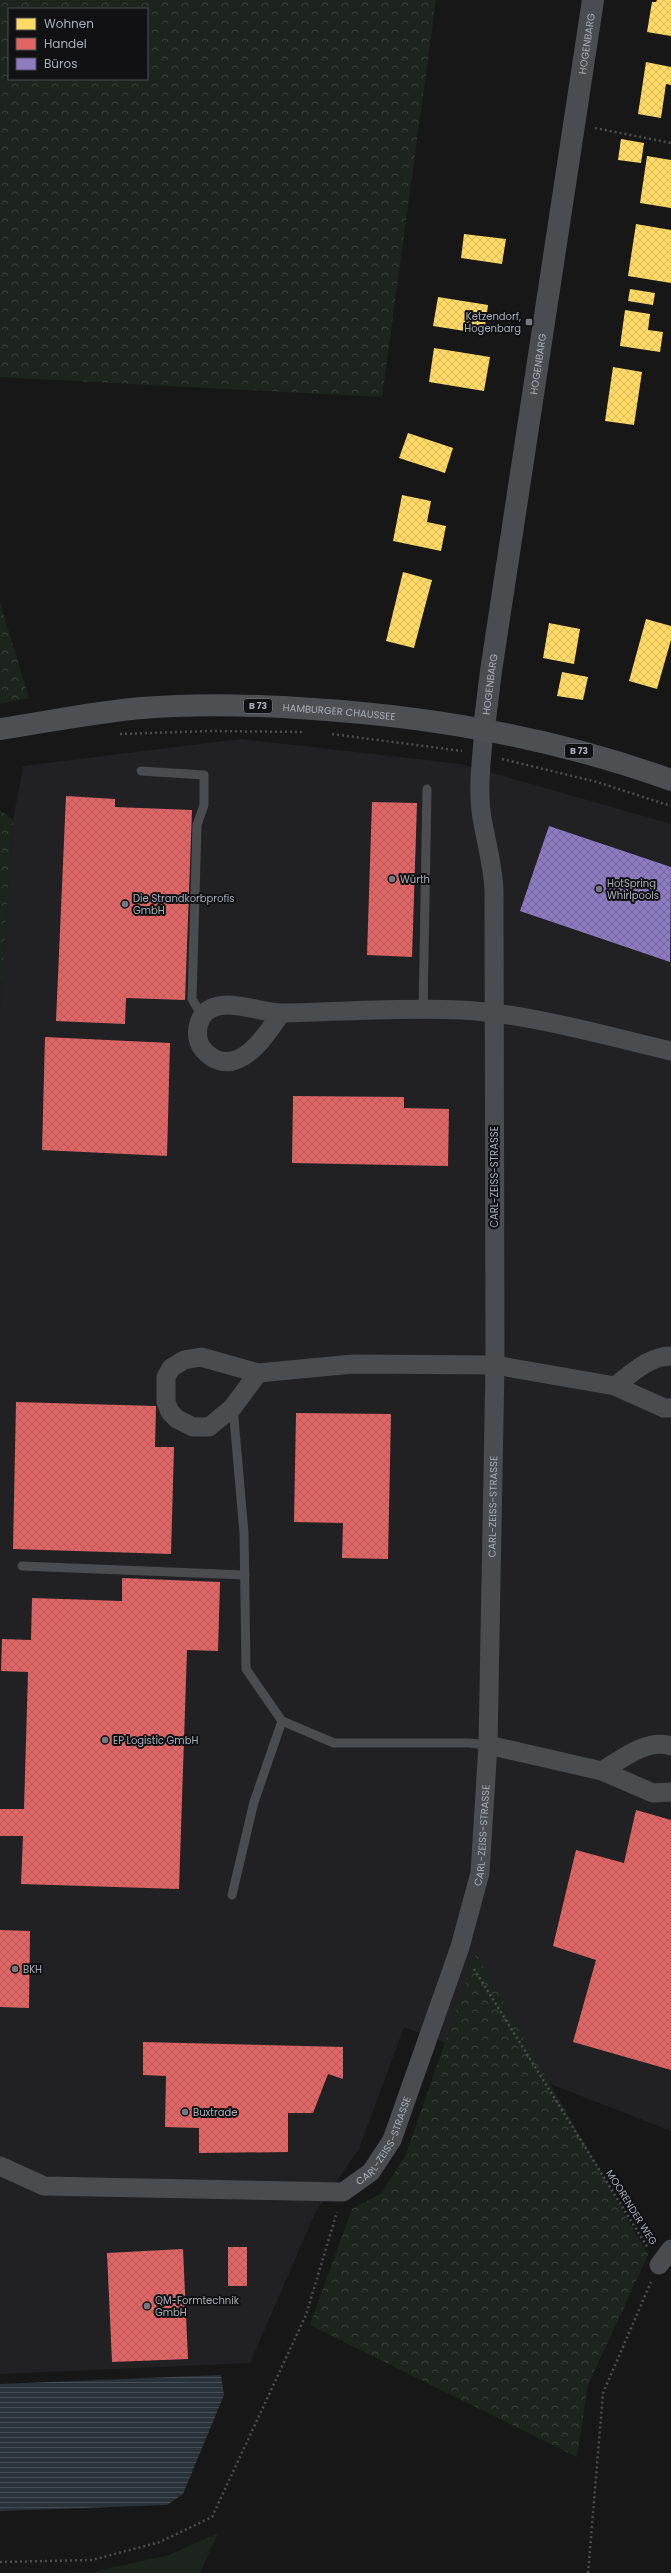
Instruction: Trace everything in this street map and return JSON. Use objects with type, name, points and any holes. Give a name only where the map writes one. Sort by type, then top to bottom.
[{"type":"main road","name":"HAMBURGER CHAUSSEE","points":[[0,729],[142,708],[274,706],[356,711],[484,728],[599,756],[671,780]]},
{"type":"street","name":"HOGENBARG","points":[[484,728],[492,663],[593,0]]},
{"type":"street","name":"CARL-ZEISS-STRASSE","points":[[0,2166],[44,2186],[343,2192],[371,2172],[392,2140],[460,1947],[480,1873],[488,1745],[495,1365],[493,1014],[494,891],[491,859],[482,817],[482,755],[484,728]]},
{"type":"street","points":[[281,1013],[258,1044],[243,1056],[231,1060],[218,1061],[206,1054],[199,1043],[197,1029],[202,1016],[210,1008],[221,1005],[281,1013],[461,1010],[525,1018],[671,1051]]},
{"type":"street","points":[[614,1386],[656,1358],[671,1356]]},
{"type":"street","points":[[258,1373],[233,1408],[209,1427],[193,1427],[177,1419],[170,1412],[164,1391],[166,1377],[171,1368],[184,1360],[201,1357],[258,1373],[353,1364],[495,1365],[614,1386],[664,1408],[671,1408]]},
{"type":"street","points":[[602,1771],[645,1746],[657,1744],[671,1746]]},
{"type":"street","points":[[488,1745],[602,1771],[653,1793],[671,1792]]},
{"type":"street","points":[[659,2265],[671,2249]]},
{"type":"lane","points":[[141,771],[204,775],[204,805],[197,826],[192,999],[202,1016]]},
{"type":"lane","points":[[423,1011],[427,789]]},
{"type":"lane","points":[[233,1408],[244,1533],[246,1669],[282,1721],[334,1743],[384,1742],[488,1745]]},
{"type":"lane","points":[[22,1566],[245,1575]]},
{"type":"lane","points":[[232,1896],[254,1802],[282,1721]]},
{"type":"path","points":[[574,124],[671,143]]},
{"type":"path","points":[[116,734],[218,731],[305,732]]},
{"type":"path","points":[[328,734],[416,744],[482,755],[567,774],[671,806]]},
{"type":"path","name":"MOORENDER WEG","points":[[460,1947],[659,2265]]},
{"type":"path","points":[[0,2562],[92,2560],[160,2542],[212,2517],[306,2315],[343,2192]]},
{"type":"path","points":[[588,2573],[603,2393],[659,2265]]},
{"type":"shaded area","points":[[241,739],[461,764],[671,824],[671,2131],[404,2027],[359,2149],[316,2211],[250,2363],[0,2374],[0,1008],[13,820],[23,766]]},
{"type":"shaded area","points":[[221,2375],[224,2395],[183,2494],[167,2505],[0,2511],[0,2384]]},
{"type":"green space","points":[[0,0],[436,0],[382,397],[0,377]]},
{"type":"green space","points":[[0,603],[29,698],[0,704]]},
{"type":"green space","points":[[0,810],[13,820],[0,1008]]},
{"type":"green space","points":[[476,1954],[648,2255],[588,2385],[577,2457],[310,2325],[352,2209],[382,2193],[406,2154]]},
{"type":"green space","points":[[218,2533],[200,2573],[41,2573],[93,2572],[169,2555]]},
{"type":"building: Wohnen","points":[[657,0],[671,0],[671,36],[647,32],[652,2],[656,2]]},
{"type":"building: Wohnen","points":[[646,62],[671,67],[671,85],[666,84],[661,118],[638,114]]},
{"type":"building: Wohnen","points":[[621,139],[644,143],[641,163],[618,160]]},
{"type":"building: Wohnen","points":[[647,156],[671,160],[671,208],[640,203]]},
{"type":"building: Wohnen","points":[[636,224],[671,230],[671,283],[628,276]]},
{"type":"building: Wohnen","points":[[464,234],[506,239],[502,264],[461,258]]},
{"type":"building: Wohnen","points":[[630,289],[655,293],[653,305],[628,301]]},
{"type":"building: Wohnen","points":[[438,297],[488,305],[484,334],[433,326]]},
{"type":"building: Wohnen","points":[[625,310],[650,314],[648,330],[663,332],[660,352],[620,346]]},
{"type":"building: Wohnen","points":[[434,348],[490,357],[484,391],[429,382]]},
{"type":"building: Wohnen","points":[[613,367],[642,372],[634,425],[605,421]]},
{"type":"building: Wohnen","points":[[408,433],[453,448],[445,473],[399,458]]},
{"type":"building: Wohnen","points":[[402,495],[431,501],[427,522],[446,526],[441,551],[393,541]]},
{"type":"building: Wohnen","points":[[403,572],[432,580],[414,648],[386,641]]},
{"type":"building: Wohnen","points":[[646,619],[671,626],[671,640],[657,689],[629,681]]},
{"type":"building: Wohnen","points":[[549,623],[580,629],[574,664],[543,658]]},
{"type":"building: Wohnen","points":[[562,672],[588,677],[583,700],[557,696]]},
{"type":"building: Handel","name":"Die Strandkorbprofis GmbH","points":[[66,796],[115,799],[115,807],[192,810],[185,1000],[126,998],[125,1024],[56,1021]]},
{"type":"building: Handel","name":"Würth","points":[[372,802],[417,803],[412,957],[367,955]]},
{"type":"building: Handel","points":[[45,1037],[170,1043],[167,1156],[42,1150]]},
{"type":"building: Handel","points":[[293,1096],[404,1097],[404,1108],[449,1109],[448,1166],[292,1163]]},
{"type":"building: Handel","points":[[16,1402],[156,1406],[155,1447],[174,1447],[171,1554],[13,1549]]},
{"type":"building: Handel","points":[[296,1413],[391,1414],[388,1559],[342,1558],[343,1523],[294,1522]]},
{"type":"building: Handel","name":"EP Logistic GmbH","points":[[122,1578],[220,1582],[218,1651],[187,1650],[179,1889],[21,1884],[23,1836],[0,1836],[0,1809],[24,1809],[28,1672],[1,1671],[2,1639],[31,1640],[32,1598],[122,1601]]},
{"type":"building: Handel","points":[[636,1810],[671,1820],[671,2070],[573,2042],[596,1960],[553,1946],[576,1850],[624,1863]]},
{"type":"building: Handel","name":"BKH","points":[[0,1930],[30,1931],[29,2008],[0,2007]]},
{"type":"building: Handel","points":[[143,2042],[343,2047],[343,2079],[328,2074],[313,2113],[288,2113],[288,2152],[199,2153],[199,2128],[165,2127],[166,2076],[143,2075]]},
{"type":"building: Handel","points":[[228,2247],[247,2247],[247,2286],[228,2286]]},
{"type":"building: Handel","name":"QM-Formtechnik GmbH","points":[[183,2249],[188,2359],[112,2362],[107,2253]]},
{"type":"building: Büros","name":"HotSpring Whirlpools","points":[[549,826],[671,867],[670,962],[520,911]]},
{"type":"place","name":"Ketzendorf, Hogenbarg","points":[[529,322]]},
{"type":"place","name":"Würth","points":[[392,879]]},
{"type":"place","name":"HotSpring Whirlpools","points":[[599,889]]},
{"type":"place","name":"Die Strandkorbprofis GmbH","points":[[125,904]]},
{"type":"place","name":"EP Logistic GmbH","points":[[105,1740]]},
{"type":"place","name":"BKH","points":[[15,1969]]},
{"type":"place","name":"Buxtrade","points":[[185,2112]]},
{"type":"place","name":"QM-Formtechnik GmbH","points":[[147,2306]]}]
